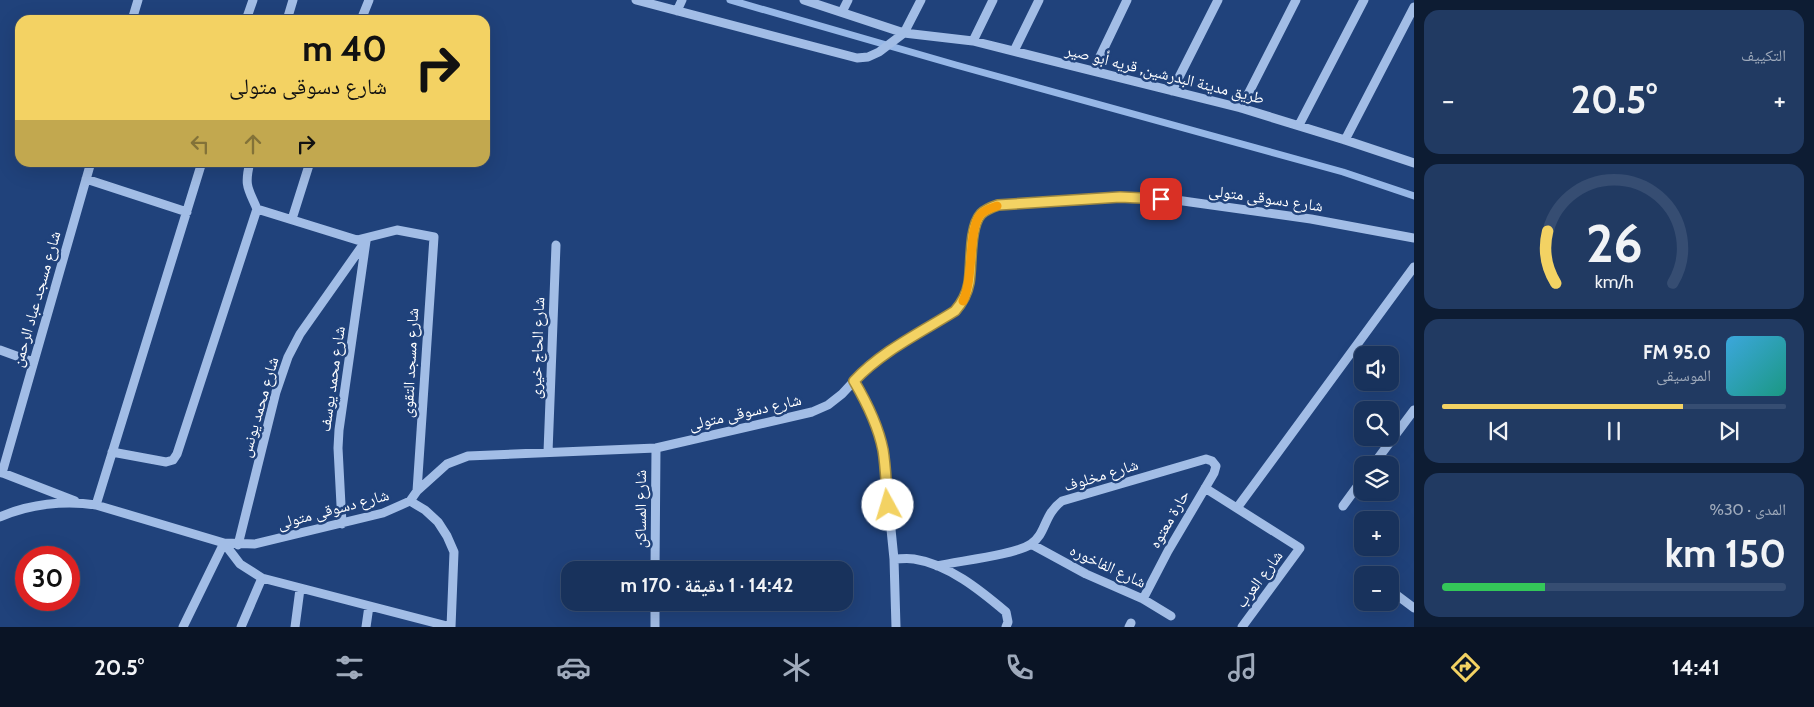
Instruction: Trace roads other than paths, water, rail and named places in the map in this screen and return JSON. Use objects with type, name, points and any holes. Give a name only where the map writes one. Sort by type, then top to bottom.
[{"type":"street","points":[[134,15],[138,0]]},
{"type":"street","points":[[248,15],[253,0]]},
{"type":"street","points":[[288,15],[292,0]]},
{"type":"street","points":[[363,15],[369,0]]},
{"type":"street","points":[[636,0],[857,58],[868,57],[879,52],[904,33],[921,0]]},
{"type":"street","points":[[677,11],[682,0]]},
{"type":"street","name":"طريق مدينة البدرشين, قريه أبو صير","points":[[804,0],[904,33],[973,41],[1241,108],[1414,163]]},
{"type":"street","points":[[842,12],[848,0]]},
{"type":"street","points":[[973,41],[993,0]]},
{"type":"street","points":[[1014,52],[1040,0]]},
{"type":"street","points":[[1093,71],[1127,0]]},
{"type":"street","points":[[1172,91],[1218,0]]},
{"type":"street","points":[[1241,108],[1296,0]]},
{"type":"street","points":[[1299,125],[1364,0]]},
{"type":"street","points":[[1345,140],[1414,7]]},
{"type":"street","name":"شارع مسجد عباد الرحمن","points":[[1,473],[90,167]]},
{"type":"street","points":[[96,505],[200,167]]},
{"type":"street","points":[[112,452],[166,462],[174,460],[257,209],[246,186],[249,167]]},
{"type":"street","points":[[292,219],[308,167]]},
{"type":"street","points":[[86,179],[187,212]]},
{"type":"street","name":"شارع دسوقى متولى","points":[[0,516],[39,505],[77,502],[96,505],[224,543],[238,545],[272,541],[383,513],[410,501],[417,491],[447,464],[468,456],[656,448],[812,412],[842,394],[868,366],[955,311],[961,303],[968,284],[975,224],[980,215],[988,208],[998,205],[1120,197],[1176,200],[1311,219],[1414,238]]},
{"type":"street","points":[[257,209],[357,240],[367,239]]},
{"type":"street","name":"شارع مسجد التقوى","points":[[367,239],[398,230],[434,237],[417,491]]},
{"type":"street","name":"شارع محمد يوسف","points":[[342,524],[338,448],[339,430],[367,239]]},
{"type":"street","name":"شارع محمد يونس","points":[[238,545],[276,392],[288,357],[300,334],[367,239]]},
{"type":"street","name":"شارع الحاج خيرى","points":[[548,452],[556,245]]},
{"type":"street","points":[[1205,488],[1237,508],[1414,266]]},
{"type":"street","points":[[0,350],[33,362]]},
{"type":"street","points":[[854,381],[867,403],[883,450],[894,559],[896,627]]},
{"type":"street","points":[[1380,456],[1414,410]]},
{"type":"street","name":"شارع المساكن","points":[[655,561],[656,448]]},
{"type":"street","name":"حارة معتوه","points":[[1143,599],[1168,551],[1214,473],[1216,466],[1212,461],[1206,459]]},
{"type":"street","name":"شارع مخلوف","points":[[1031,544],[1041,534],[1049,512],[1062,501],[1206,459]]},
{"type":"street","points":[[1,473],[77,502]]},
{"type":"street","points":[[1343,506],[1354,491]]},
{"type":"street","points":[[183,627],[224,543],[240,564],[262,578],[369,606],[414,622],[451,627],[454,552],[438,522],[425,510],[410,501]]},
{"type":"street","name":"شارع العرب","points":[[1237,508],[1300,548],[1242,627]]},
{"type":"street","points":[[937,566],[1017,550],[1031,544]]},
{"type":"street","name":"شارع الفاخوره","points":[[1031,544],[1086,574],[1143,599],[1171,616]]},
{"type":"street","points":[[894,559],[914,559],[937,566],[956,575],[1006,612],[1008,622],[1006,627]]},
{"type":"street","points":[[241,627],[262,578]]},
{"type":"street","points":[[295,627],[300,589]]},
{"type":"street","points":[[1399,597],[1414,608]]},
{"type":"street","points":[[366,627],[369,606]]},
{"type":"street","points":[[654,627],[655,611]]},
{"type":"waterway","points":[[730,0],[956,65],[1343,172],[1414,196]]}]
